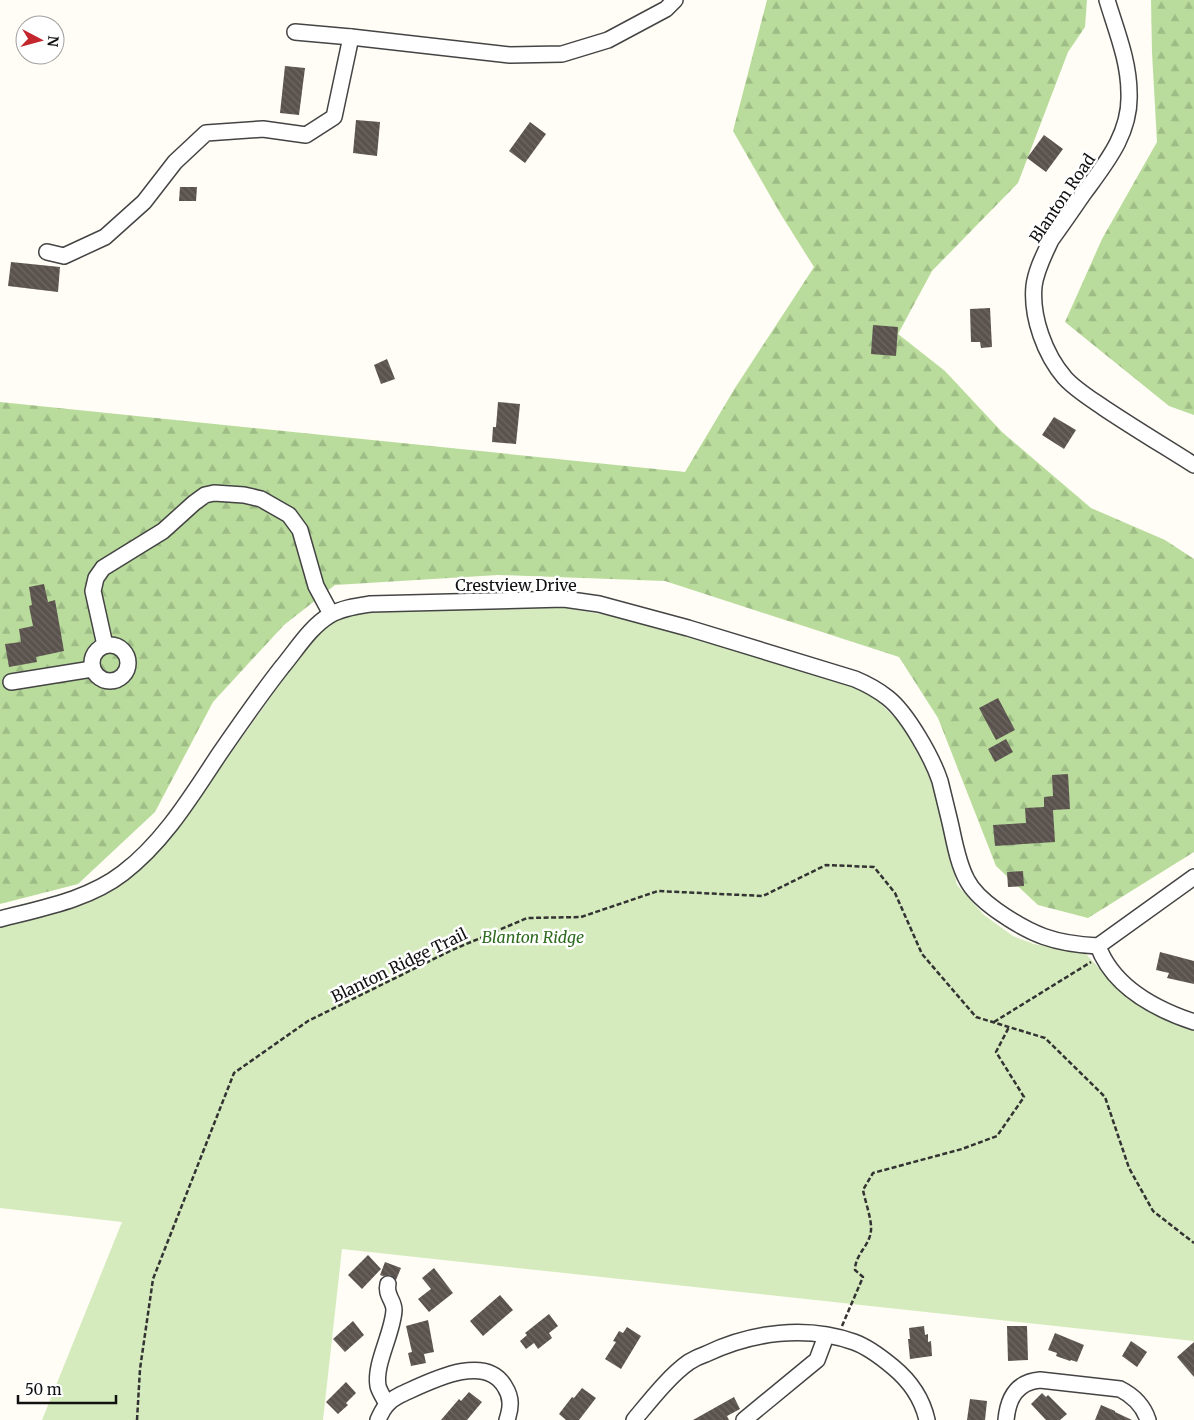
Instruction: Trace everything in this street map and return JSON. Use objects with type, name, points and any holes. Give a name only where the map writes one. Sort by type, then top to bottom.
[{"type":"street","points":[[295,32],[510,55],[562,54],[608,40],[666,9],[675,0]]},
{"type":"street","name":"Blanton Road","points":[[1107,0],[1128,76],[1130,95],[1126,122],[1111,156],[1044,254],[1034,285],[1036,317],[1049,354],[1065,378],[1078,390],[1194,465]]},
{"type":"street","points":[[47,252],[64,256],[105,237],[144,202],[175,162],[206,133],[263,129],[306,135],[334,117],[351,37]]},
{"type":"street","points":[[105,645],[94,591],[96,578],[104,568],[164,531],[194,503],[214,493],[230,493],[261,499],[289,515],[300,530],[316,586],[331,614]]},
{"type":"street","name":"Crestview Drive","points":[[0,919],[75,899],[124,873],[162,835],[189,800],[267,687],[314,627],[331,614],[370,604],[564,600],[599,604],[626,610],[855,679],[873,687],[902,712],[921,743],[939,779],[958,856],[967,880],[978,894],[1012,922],[1032,933],[1100,951]]},
{"type":"street","points":[[105,645],[116,646],[126,653],[128,665],[126,671],[118,680],[112,682],[100,679],[92,669],[92,657],[95,652],[105,645]]},
{"type":"street","points":[[11,682],[92,669]]},
{"type":"street","points":[[1194,877],[1100,951],[1108,967],[1121,982],[1138,996],[1167,1012],[1194,1022]]},
{"type":"street","points":[[387,1404],[378,1384],[379,1370],[394,1310],[386,1292],[388,1284]]},
{"type":"street","points":[[634,1420],[659,1390],[688,1362],[721,1346],[766,1334],[801,1332],[832,1337],[864,1347],[903,1375],[916,1392],[927,1420]]},
{"type":"street","points":[[744,1420],[812,1364],[832,1337]]},
{"type":"street","points":[[378,1420],[387,1404],[400,1395],[468,1370],[484,1370],[497,1376],[508,1390],[511,1400],[507,1420]]},
{"type":"street","points":[[1006,1420],[1009,1403],[1017,1389],[1030,1382],[1040,1380],[1120,1389],[1136,1399],[1148,1420]]},
{"type":"path","name":"Blanton Ridge Trail","points":[[137,1420],[140,1369],[153,1279],[234,1073],[308,1021],[450,951],[527,918],[581,917],[658,891],[763,896],[826,865],[874,867],[895,893],[922,954],[976,1017],[1045,1038],[1105,1097],[1129,1168],[1153,1210],[1194,1243]]},
{"type":"path","points":[[994,1022],[1100,951]]},
{"type":"path","points":[[832,1337],[863,1277],[855,1270],[855,1261],[867,1245],[872,1229],[863,1190],[873,1173],[962,1149],[998,1136],[1024,1097],[996,1052],[1009,1027]]},
{"type":"green space","points":[[767,0],[1087,0],[1085,27],[1068,52],[1018,183],[932,271],[898,334],[945,371],[1002,432],[1091,508],[1165,540],[1194,559],[1194,852],[1088,918],[1038,905],[996,866],[938,718],[899,657],[665,581],[498,575],[335,585],[284,625],[213,702],[155,812],[78,884],[0,904],[0,402],[685,472],[735,388],[814,267],[780,213],[733,131]]},
{"type":"green space","points":[[1151,0],[1194,0],[1194,415],[1169,406],[1065,322],[1102,239],[1157,142]]},
{"type":"green space","name":"Blanton Ridge","points":[[554,606],[629,619],[848,683],[869,692],[905,728],[917,747],[933,786],[957,885],[984,915],[1013,936],[1034,944],[1086,954],[1108,978],[1153,1012],[1175,1023],[1194,1028],[1194,1341],[342,1249],[323,1420],[42,1420],[122,1222],[0,1208],[0,926],[72,907],[119,886],[145,866],[233,750],[305,649],[323,627],[337,618],[355,612],[381,610]]},
{"type":"building","points":[[285,66],[305,68],[299,115],[280,113]]},
{"type":"building","points":[[356,120],[380,122],[377,156],[353,153]]},
{"type":"building","points":[[530,122],[546,134],[525,163],[509,151]]},
{"type":"building","points":[[1044,135],[1063,149],[1046,172],[1027,158]]},
{"type":"building","points":[[180,187],[197,187],[196,201],[179,201]]},
{"type":"building","points":[[11,262],[60,267],[58,292],[8,286]]},
{"type":"building","points":[[990,308],[992,347],[981,348],[980,342],[971,342],[970,309]]},
{"type":"building","points":[[873,325],[898,327],[896,356],[871,354]]},
{"type":"building","points":[[387,359],[395,379],[381,384],[374,365]]},
{"type":"building","points":[[498,402],[520,404],[516,444],[492,442],[493,427],[496,427]]},
{"type":"building","points":[[1054,417],[1076,430],[1064,449],[1042,435]]},
{"type":"building","points":[[44,584],[48,602],[55,600],[64,651],[36,657],[37,662],[9,667],[5,644],[21,642],[19,629],[33,626],[29,606],[32,605],[29,587]]},
{"type":"building","points":[[998,698],[1015,730],[996,740],[979,708]]},
{"type":"building","points":[[1006,739],[1013,752],[995,762],[988,749]]},
{"type":"building","points":[[1068,774],[1070,809],[1053,810],[1055,842],[995,846],[993,825],[1026,823],[1025,808],[1044,807],[1044,797],[1053,796],[1052,775]]},
{"type":"building","points":[[1023,871],[1024,886],[1008,887],[1007,872]]},
{"type":"building","points":[[1160,952],[1194,961],[1194,984],[1167,978],[1169,973],[1156,970]]},
{"type":"building","points":[[368,1255],[381,1269],[362,1289],[348,1275]]},
{"type":"building","points":[[385,1262],[401,1268],[396,1280],[390,1275],[380,1275]]},
{"type":"building","points":[[434,1268],[453,1293],[429,1312],[418,1299],[431,1289],[422,1278]]},
{"type":"building","points":[[500,1295],[513,1310],[483,1336],[470,1321]]},
{"type":"building","points":[[549,1314],[558,1326],[549,1333],[552,1338],[538,1349],[534,1343],[526,1349],[520,1341],[527,1335],[525,1333]]},
{"type":"building","points":[[428,1320],[434,1352],[424,1354],[426,1363],[411,1366],[408,1353],[412,1352],[406,1326]]},
{"type":"building","points":[[353,1321],[364,1335],[345,1352],[333,1339]]},
{"type":"building","points":[[924,1326],[925,1335],[928,1334],[928,1342],[931,1341],[932,1356],[910,1359],[909,1328]]},
{"type":"building","points":[[1007,1326],[1027,1326],[1028,1360],[1008,1361]]},
{"type":"building","points":[[627,1327],[641,1336],[621,1369],[605,1359],[616,1342],[613,1341],[619,1331],[623,1333]]},
{"type":"building","points":[[1055,1333],[1084,1345],[1077,1362],[1056,1356],[1057,1353],[1048,1350]]},
{"type":"building","points":[[1131,1341],[1147,1352],[1137,1367],[1122,1356]]},
{"type":"building","points":[[1194,1342],[1194,1377],[1177,1357]]},
{"type":"building","points":[[346,1382],[356,1393],[346,1403],[348,1405],[338,1414],[326,1402]]},
{"type":"building","points":[[582,1388],[596,1398],[579,1420],[566,1420],[559,1414],[572,1397],[574,1398]]},
{"type":"building","points":[[469,1392],[482,1402],[467,1420],[441,1420],[459,1399],[461,1401]]},
{"type":"building","points":[[1042,1393],[1046,1397],[1048,1395],[1067,1414],[1060,1420],[1046,1420],[1031,1404]]},
{"type":"building","points":[[734,1397],[740,1409],[727,1416],[729,1420],[693,1420]]},
{"type":"building","points":[[970,1399],[987,1401],[985,1420],[967,1420]]},
{"type":"building","points":[[1101,1405],[1115,1411],[1132,1420],[1095,1420]]}]
